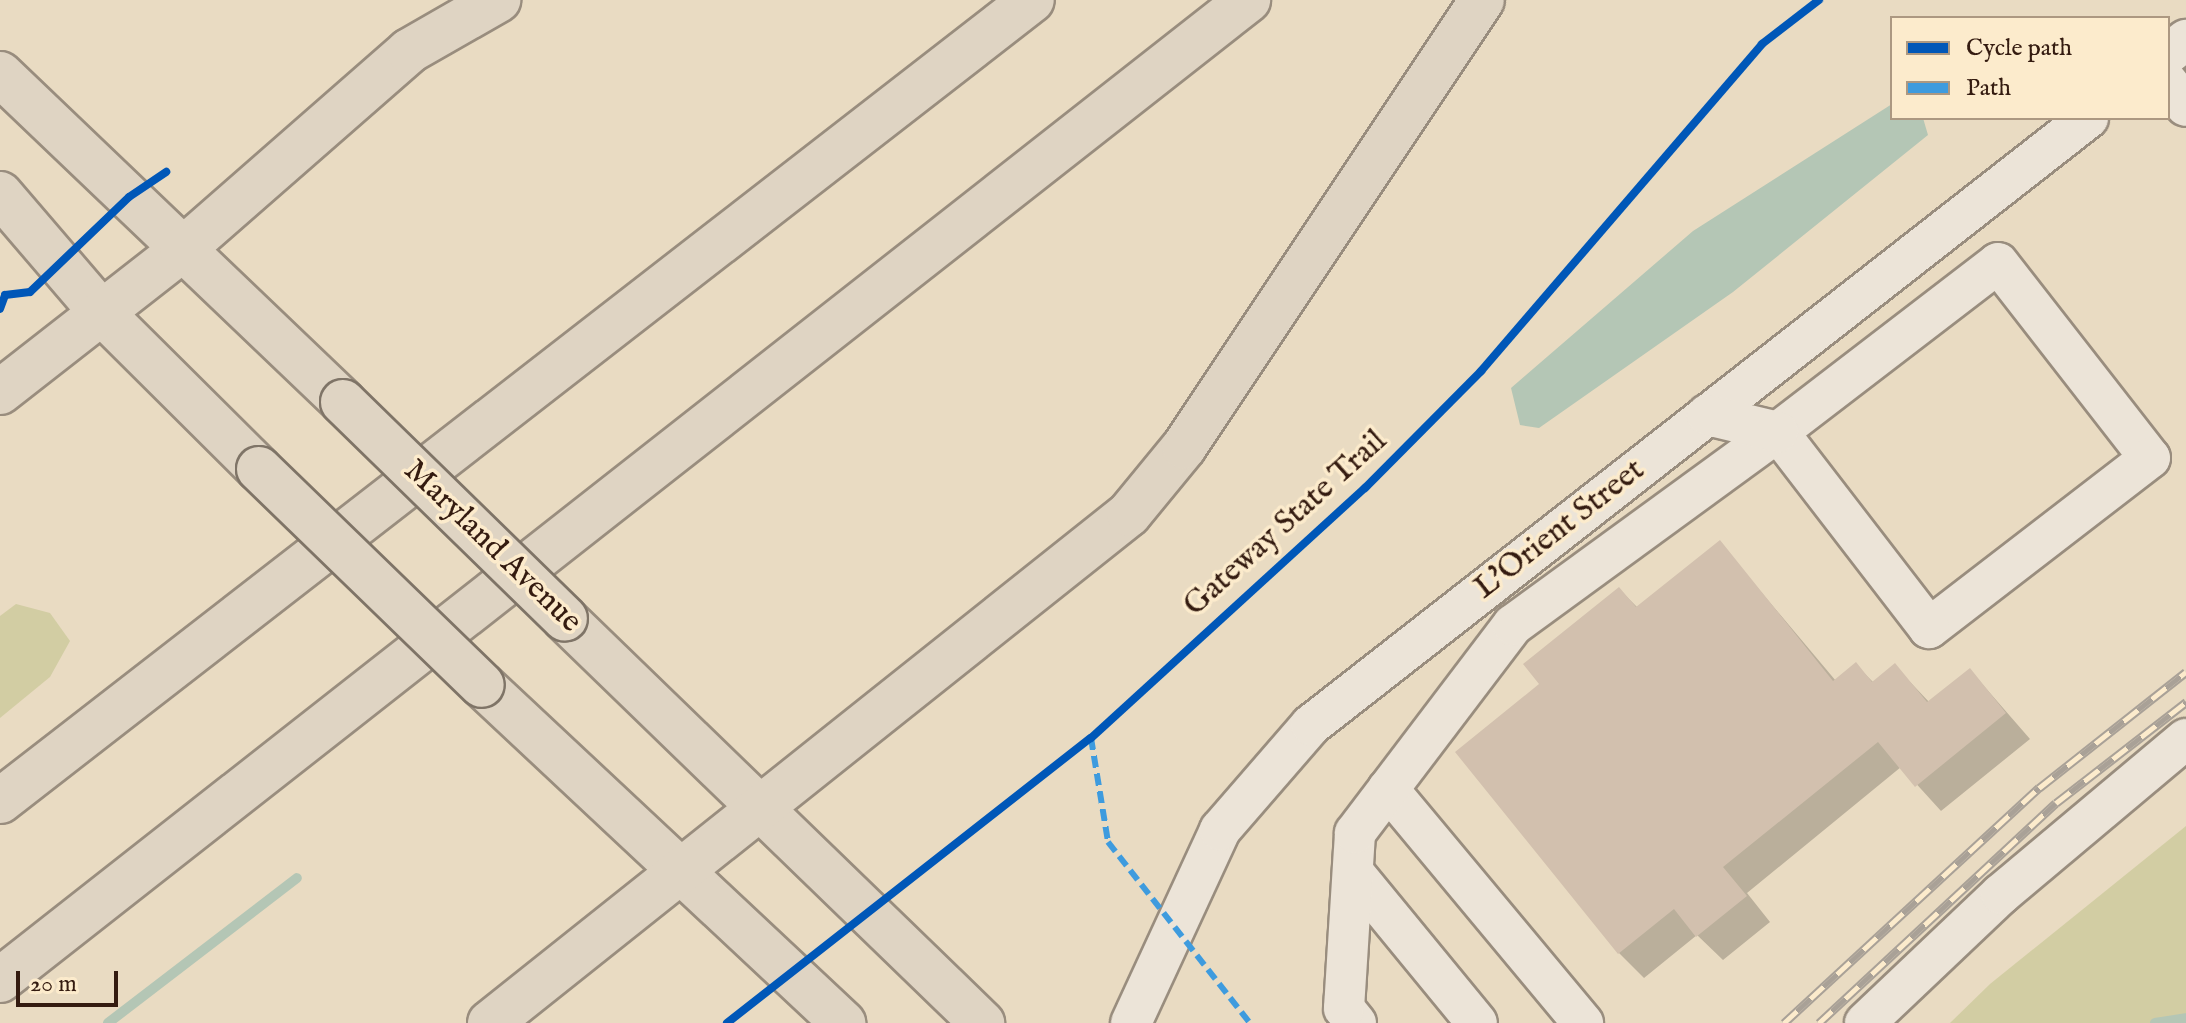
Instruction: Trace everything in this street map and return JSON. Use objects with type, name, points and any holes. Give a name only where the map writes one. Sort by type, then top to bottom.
[{"type":"main road","points":[[0,392],[182,250],[409,51],[498,0]]},
{"type":"main road","points":[[0,801],[1032,0]]},
{"type":"main road","points":[[0,980],[1248,0]]},
{"type":"main road","points":[[490,1023],[1129,514],[1184,447],[1482,0]]},
{"type":"main road","name":"Maryland Avenue","points":[[0,74],[982,1023]]},
{"type":"main road","points":[[0,194],[103,314],[248,458],[505,707],[843,1023]]},
{"type":"lane","points":[[2170,52],[2186,40]]},
{"type":"lane","points":[[2170,86],[2186,106]]},
{"type":"lane","name":"L'Orient Street","points":[[1131,1023],[1220,830],[1274,760],[1707,415],[2085,120]]},
{"type":"lane","points":[[1356,1023],[1344,1008],[1355,833],[1513,625],[1778,432],[1998,263],[2150,458],[1929,628],[1778,432],[1707,415]]},
{"type":"lane","points":[[1865,1023],[2001,894],[2186,739]]},
{"type":"lane","points":[[1388,789],[1583,1023]]},
{"type":"lane","points":[[1353,872],[1477,1023]]},
{"type":"shaded area","points":[[1890,105],[1890,120],[1924,120],[1928,135],[1733,292],[1539,428],[1520,425],[1511,388],[1693,231]]},
{"type":"shaded area","points":[[16,604],[50,613],[70,641],[50,677],[0,718],[0,616]]},
{"type":"shaded area","points":[[2186,826],[2186,1023],[1950,1023],[1990,984]]},
{"type":"building","points":[[1720,540],[1833,681],[1856,662],[1872,682],[1895,663],[1927,702],[1970,668],[2006,713],[1915,787],[1878,742],[1723,867],[1747,896],[1696,937],[1674,909],[1618,954],[1455,752],[1539,684],[1523,664],[1619,587],[1636,607]]},
{"type":"waterway","points":[[108,1023],[297,878]]},
{"type":"waterway","points":[[2155,1023],[2186,1018]]},
{"type":"railway","points":[[1784,1023],[2039,788],[2186,672]]},
{"type":"railway","points":[[1819,1023],[2056,803],[2186,702]]},
{"type":"marked path","points":[[1091,738],[1108,842],[1250,1023]]},
{"type":"cycle path","name":"Gateway State Trail","points":[[727,1023],[1091,738],[1365,488],[1481,371],[1762,44],[1819,0]]},
{"type":"cycle path","points":[[0,309],[5,295],[30,292],[129,197],[166,172]]}]
